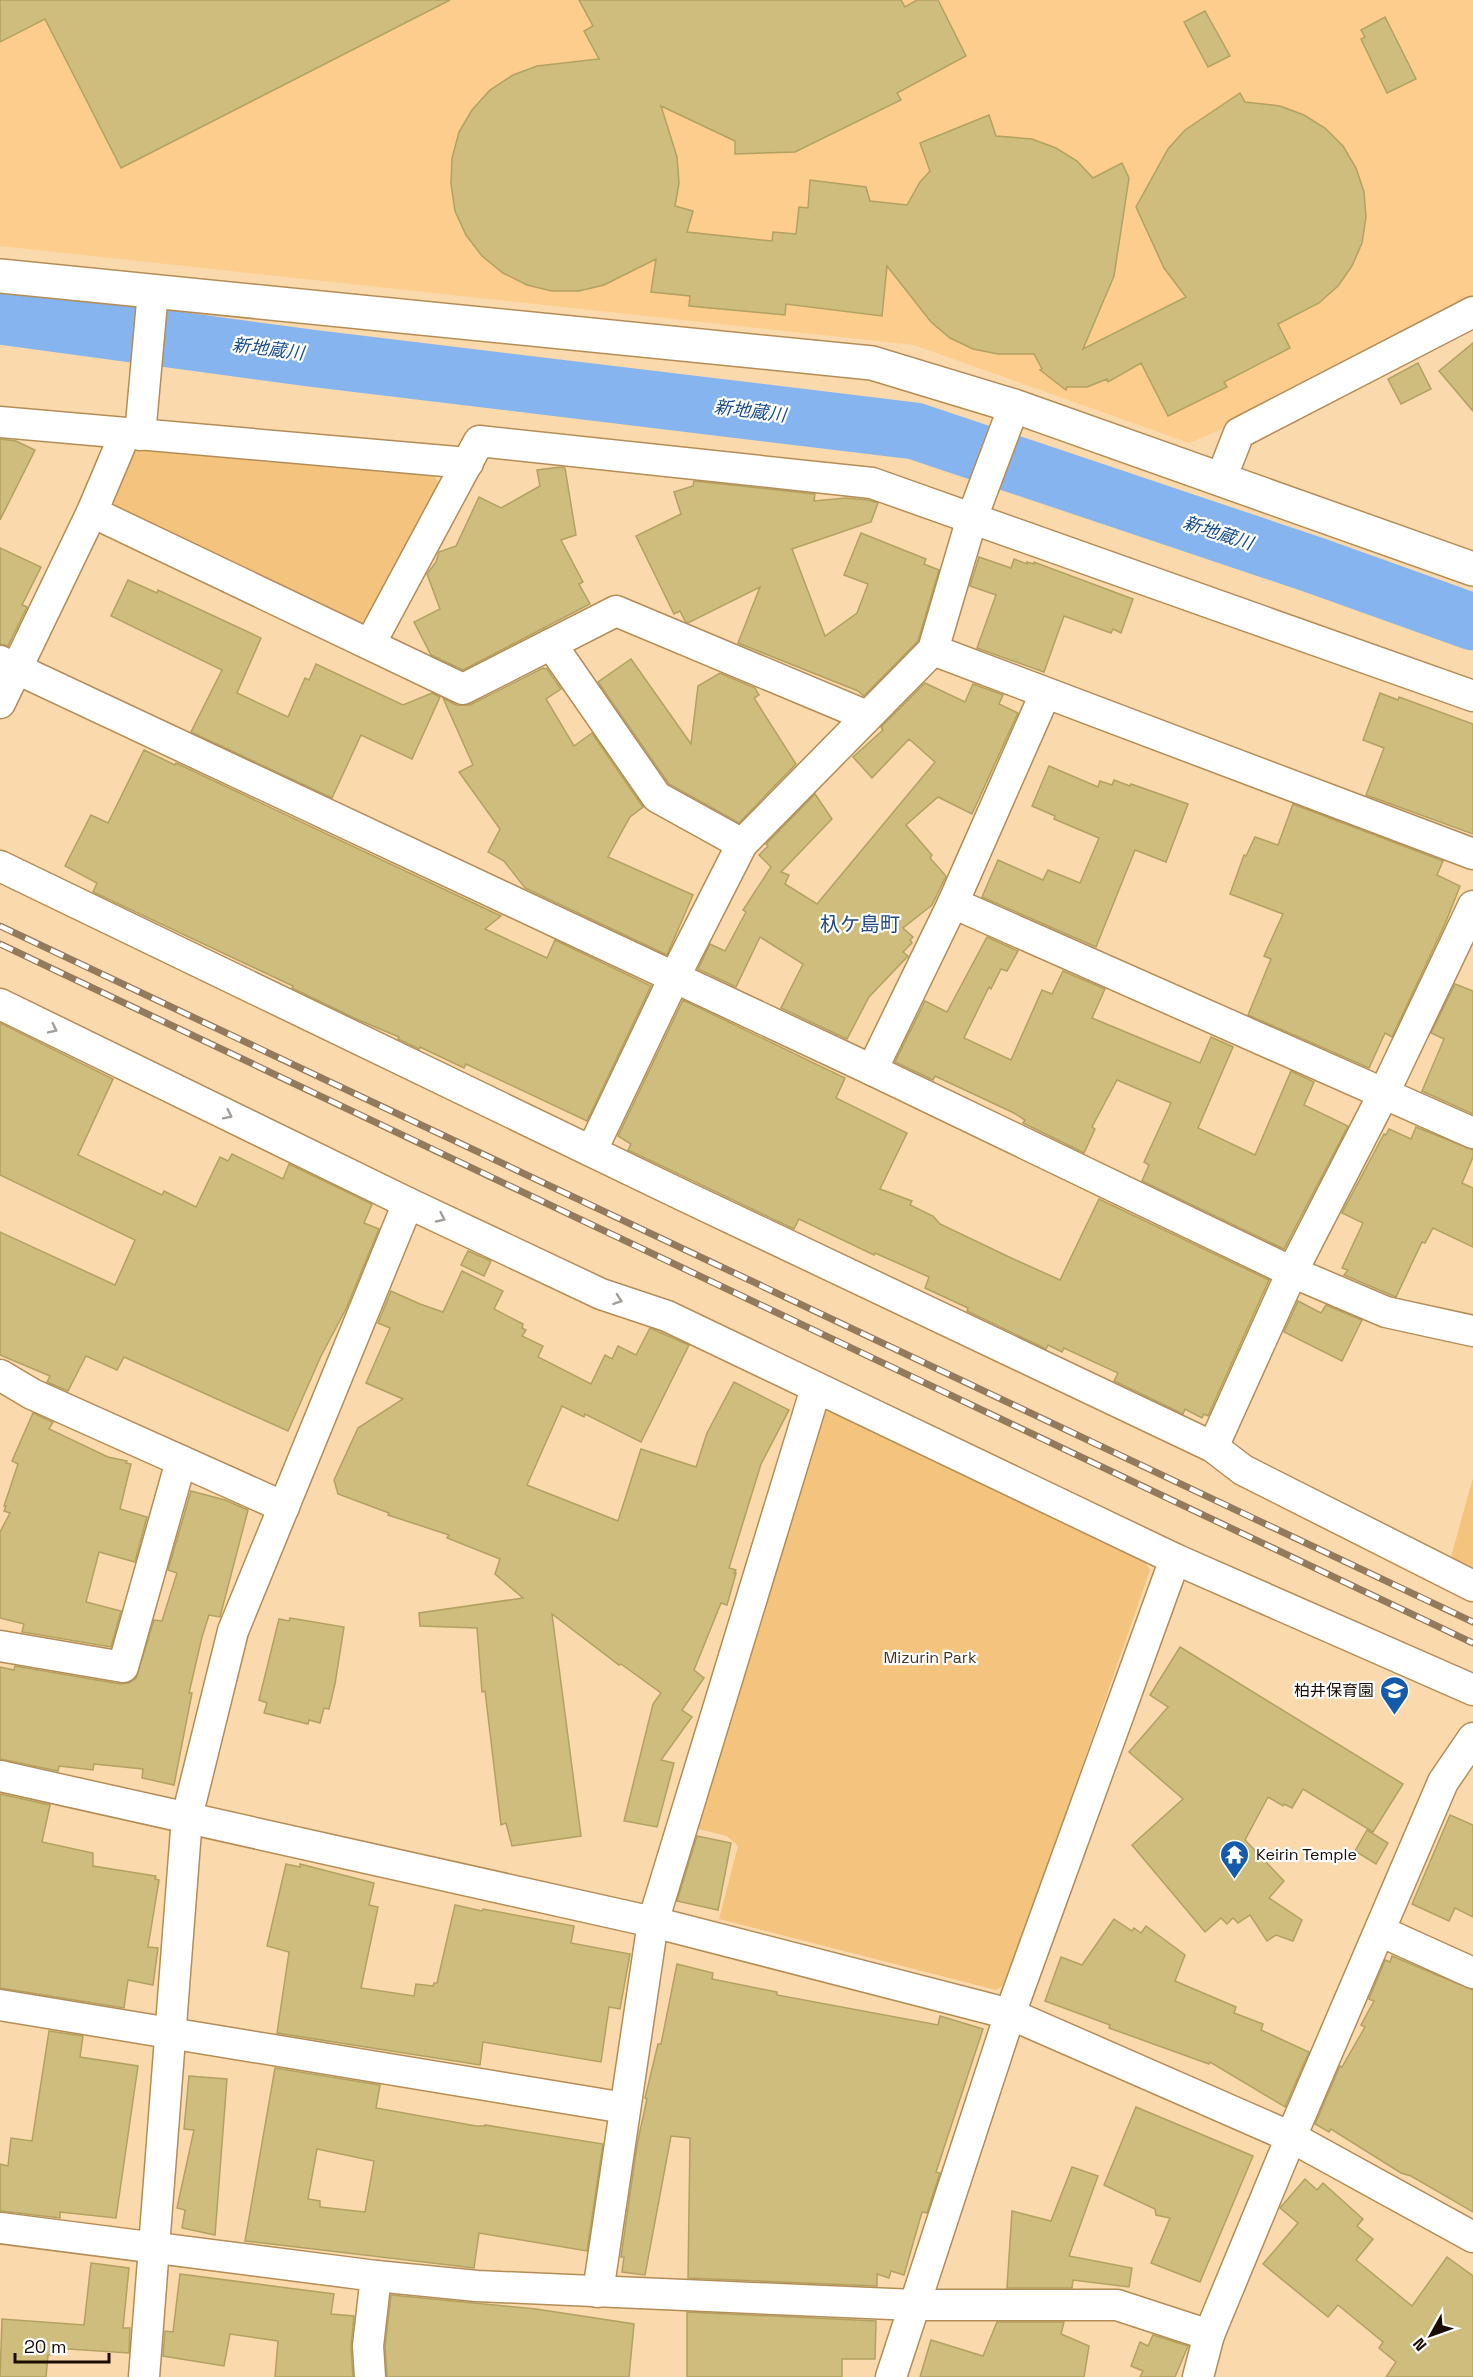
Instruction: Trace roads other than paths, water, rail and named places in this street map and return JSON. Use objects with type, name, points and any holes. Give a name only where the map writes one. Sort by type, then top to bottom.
[{"type":"street","points":[[0,276],[872,363],[1014,406],[1473,568]]},
{"type":"street","points":[[0,703],[8,664],[133,435],[153,291]]},
{"type":"street","points":[[1221,479],[1239,433],[1473,312]]},
{"type":"street","points":[[592,1150],[674,978],[742,844],[933,650],[972,518],[1014,406]]},
{"type":"street","points":[[0,422],[468,463]]},
{"type":"street","points":[[370,644],[479,441],[872,483],[1473,696]]},
{"type":"street","points":[[92,512],[463,689],[616,611],[867,716]]},
{"type":"street","points":[[551,644],[657,797],[742,844]]},
{"type":"street","points":[[933,650],[1473,854]]},
{"type":"street","points":[[8,664],[872,1070],[1292,1272],[1386,1312],[1473,1331]]},
{"type":"street","points":[[872,1070],[953,903],[1045,694]]},
{"type":"street","points":[[0,866],[1213,1447],[1243,1470],[1473,1586]]},
{"type":"street","points":[[953,903],[1473,1133]]},
{"type":"street","points":[[1213,1447],[1292,1272],[1383,1095],[1473,906]]},
{"type":"street","points":[[0,1004],[408,1203],[601,1293],[667,1316],[1175,1559],[1473,1690]]},
{"type":"street","points":[[144,2377],[187,1817],[233,1631],[408,1203]]},
{"type":"street","points":[[0,1375],[32,1394],[284,1507]]},
{"type":"street","points":[[598,2292],[653,1922],[816,1388]]},
{"type":"street","points":[[0,1646],[123,1667],[181,1461]]},
{"type":"street","points":[[891,2377],[1010,2014],[1175,1559]]},
{"type":"street","points":[[1198,2377],[1209,2335],[1443,1782],[1473,1738]]},
{"type":"street","points":[[0,1776],[653,1922],[1010,2014],[1292,2137],[1473,2237]]},
{"type":"street","points":[[1380,1931],[1473,1973]]},
{"type":"street","points":[[0,2005],[625,2108]]},
{"type":"street","points":[[0,2228],[376,2276],[477,2286],[915,2306],[1117,2305],[1209,2335]]},
{"type":"street","points":[[370,2377],[368,2346],[376,2276]]},
{"type":"waterway","name":"新地蔵川","points":[[0,316],[310,358],[915,431],[1314,565],[1473,622]]},
{"type":"railway","points":[[0,926],[1473,1622]]},
{"type":"railway","points":[[0,944],[1473,1643]]},
{"type":"place","name":"柏井保育園","points":[[1395,1716]]},
{"type":"place","name":"Keirin Temple","points":[[1235,1880]]},
{"type":"district","name":"杁ケ島町","points":[[860,924]]},
{"type":"park label","name":"Mizurin Park","points":[[930,1657]]}]
